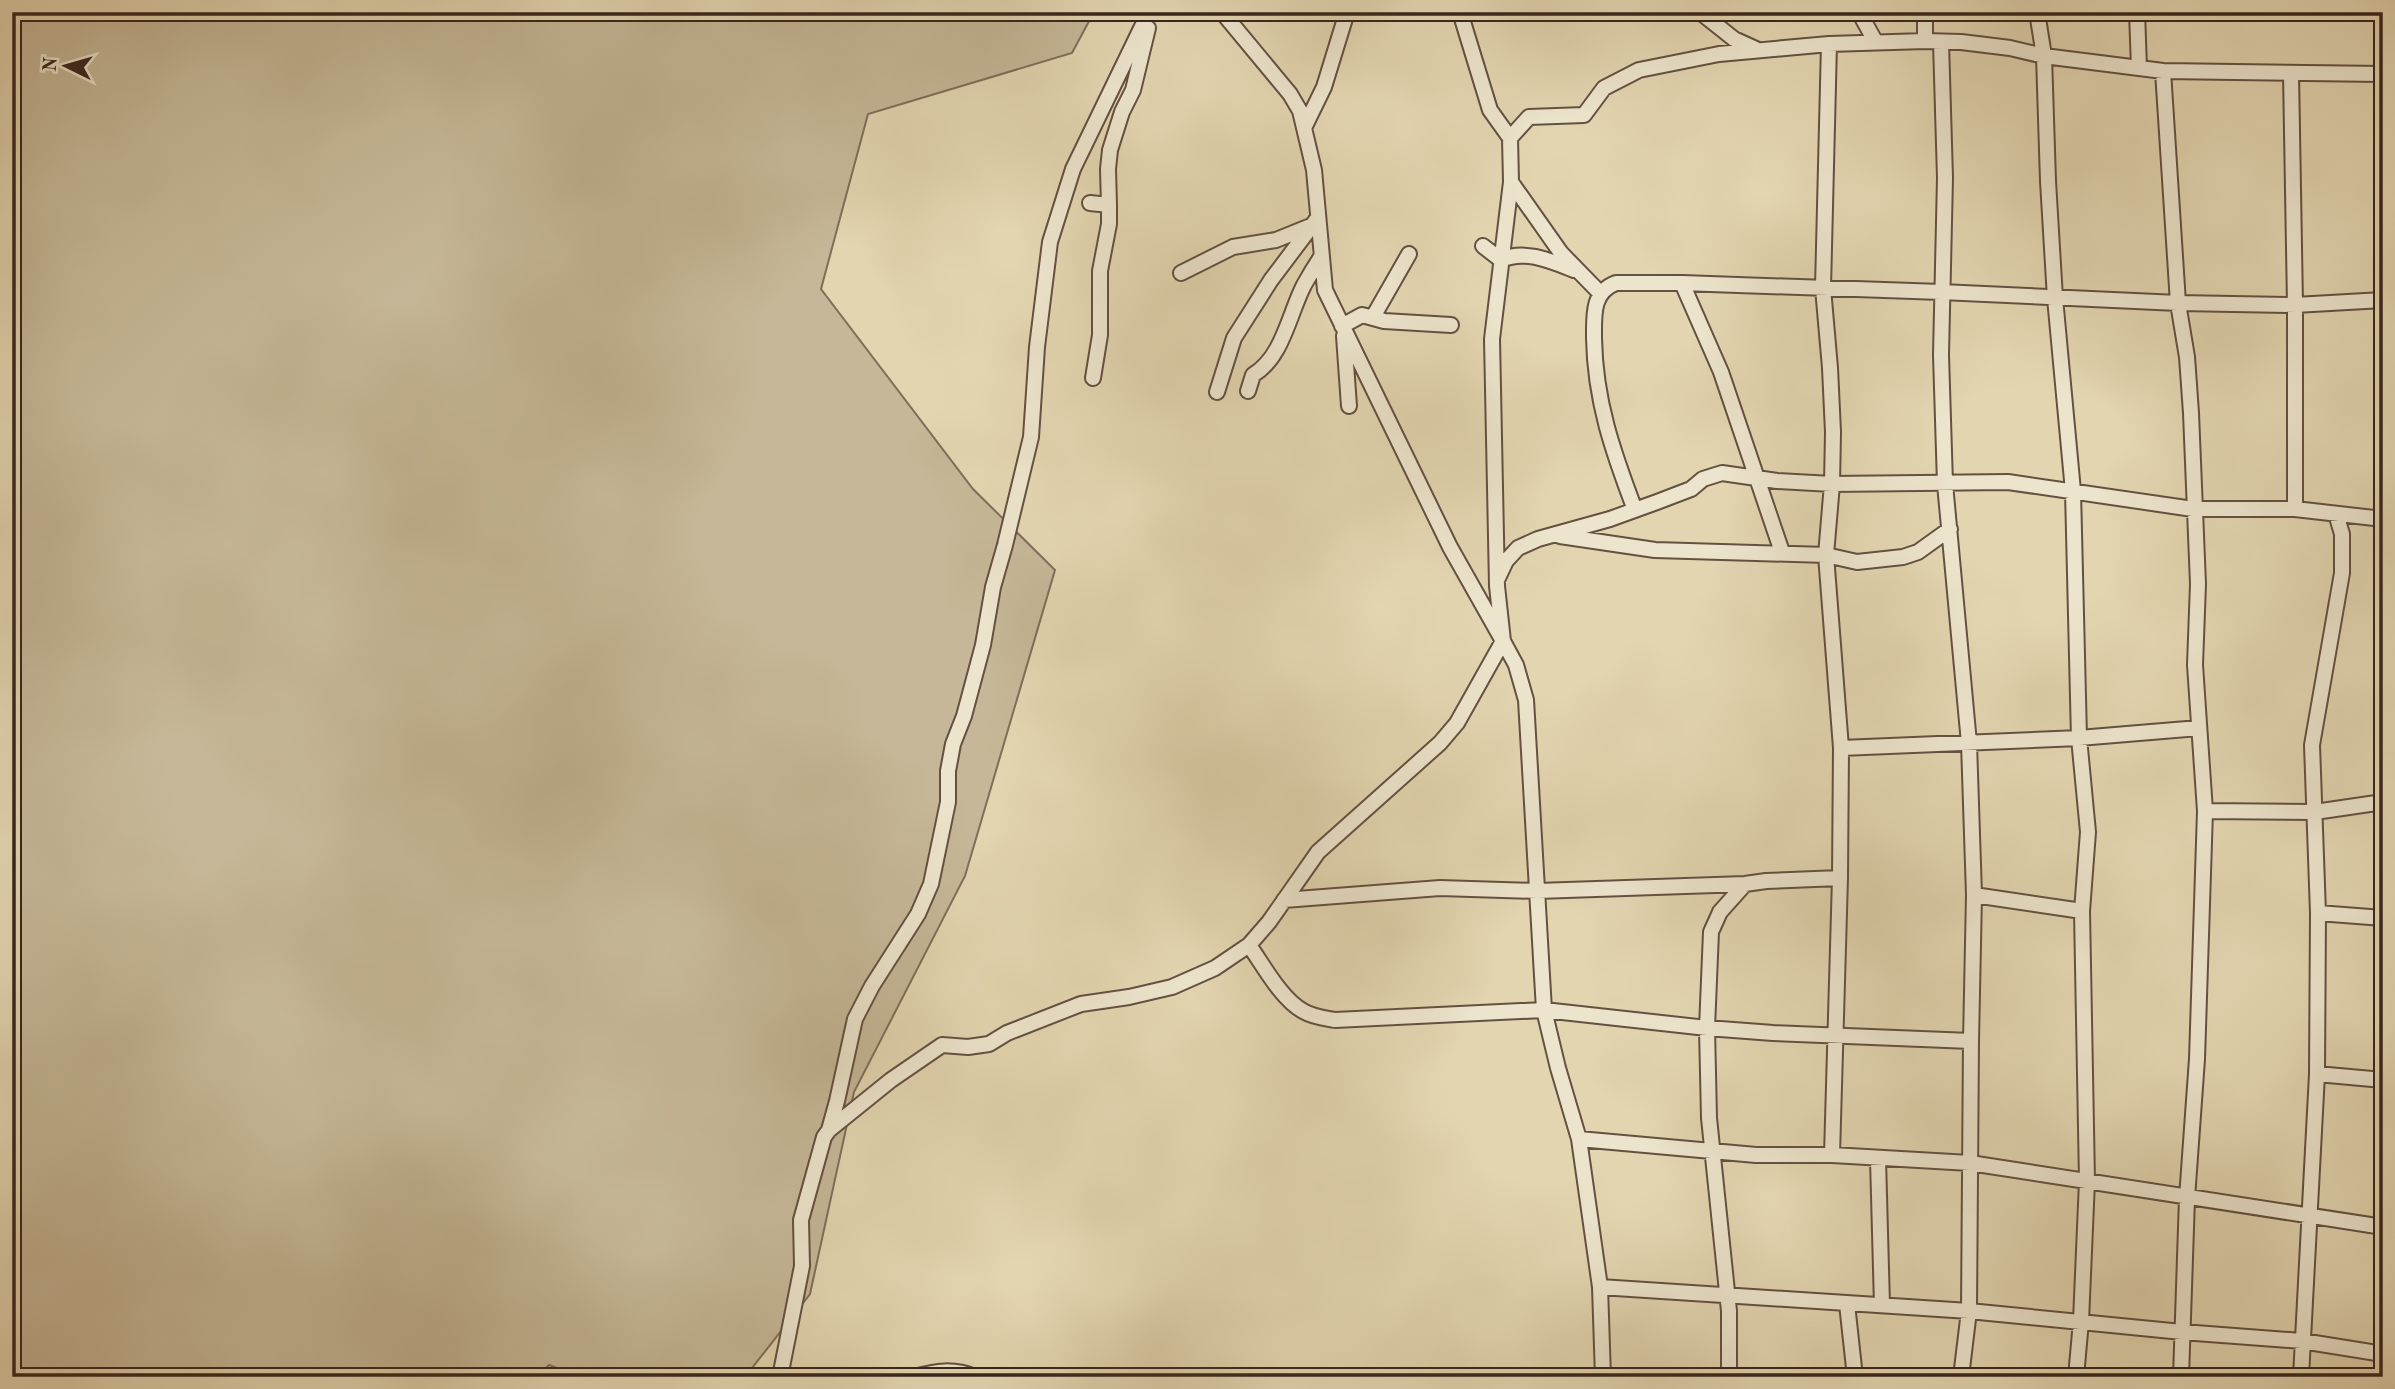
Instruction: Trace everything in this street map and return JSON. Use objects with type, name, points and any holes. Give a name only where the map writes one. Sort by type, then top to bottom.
[{"type":"street","points":[[1093,378],[1100,335],[1100,271],[1109,224],[1110,150],[1122,112],[1133,90],[1150,12]]},
{"type":"street","points":[[780,1377],[802,1266],[801,1220],[824,1138],[829,1130],[855,1019],[872,986],[918,914],[931,884],[938,858],[948,802],[948,771],[953,744],[964,716],[983,645],[993,587],[1031,437],[1037,347],[1050,242],[1073,169],[1150,12]]},
{"type":"street","points":[[1222,12],[1290,94],[1300,111],[1314,170],[1315,222],[1325,290],[1450,547],[1517,665],[1526,700],[1545,1010],[1558,1068],[1579,1139],[1600,1287],[1603,1377]]},
{"type":"street","points":[[1305,126],[1324,87],[1347,12]]},
{"type":"street","points":[[829,1130],[891,1080],[942,1045],[968,1047],[989,1044],[1007,1033],[1081,1004],[1172,987],[1215,968],[1249,946],[1318,852],[1440,743],[1457,723],[1503,641],[1497,586],[1492,339],[1511,182],[1510,138],[1490,110],[1460,12]]},
{"type":"street","points":[[1700,12],[1734,39],[1758,50]]},
{"type":"street","points":[[1859,12],[1875,41]]},
{"type":"street","points":[[1925,12],[1925,41]]},
{"type":"street","points":[[2037,12],[2044,56],[2055,298],[2074,491],[2079,738],[2088,832],[2082,911],[2087,1181],[2076,1377]]},
{"type":"street","points":[[2137,12],[2139,68]]},
{"type":"street","points":[[1510,138],[1529,117],[1584,115],[1604,88],[1639,70],[1719,54],[1829,44],[1875,41],[1961,42],[2163,71],[2383,74]]},
{"type":"street","points":[[1941,42],[1944,178],[1941,355],[1945,484],[1969,743],[1974,895],[1969,1311],[1961,1377]]},
{"type":"street","points":[[1829,44],[1823,288],[1830,368],[1832,484],[1826,555],[1841,748],[1832,1155]]},
{"type":"street","points":[[2163,71],[2178,303],[2187,357],[2197,565],[2194,637],[2205,811],[2197,1059],[2187,1198],[2181,1377]]},
{"type":"street","points":[[2291,73],[2295,509]]},
{"type":"street","points":[[1511,182],[1561,253],[1601,293]]},
{"type":"street","points":[[1090,203],[1109,205]]},
{"type":"street","points":[[1181,273],[1233,247],[1276,240],[1315,222]]},
{"type":"street","points":[[1217,392],[1234,338],[1271,280],[1315,222]]},
{"type":"street","points":[[1483,246],[1501,260]]},
{"type":"street","points":[[1373,317],[1409,254]]},
{"type":"street","points":[[1501,260],[1511,255],[1532,256],[1580,273]]},
{"type":"street","points":[[1248,391],[1253,375],[1263,369],[1280,341],[1303,286],[1321,257]]},
{"type":"street","points":[[1635,510],[1613,452],[1598,395],[1594,311],[1601,293],[1616,283],[1941,292],[2178,303],[2295,305],[2383,300]]},
{"type":"street","points":[[1682,283],[1721,372],[1782,552]]},
{"type":"street","points":[[1343,327],[1362,314],[1384,321],[1451,325]]},
{"type":"street","points":[[1343,327],[1349,406]]},
{"type":"street","points":[[1497,586],[1500,571],[1518,548],[1538,539],[1635,510],[1691,489],[1703,479],[1722,473],[1776,481],[1832,484],[2008,482],[2193,509],[2295,509],[2383,519]]},
{"type":"street","points":[[2301,1377],[2317,1074],[2318,913],[2312,745],[2342,573],[2342,534],[2336,514]]},
{"type":"street","points":[[1555,536],[1655,550],[1782,552],[1826,555],[1857,562],[1903,557],[1918,552],[1950,529]]},
{"type":"street","points":[[1841,748],[2079,738],[2199,728]]},
{"type":"street","points":[[2205,811],[2315,812],[2383,802]]},
{"type":"street","points":[[1284,900],[1440,888],[1537,891],[1840,878]]},
{"type":"street","points":[[1729,1377],[1729,1311],[1709,1118],[1707,1028],[1710,932],[1720,912],[1745,884]]},
{"type":"street","points":[[1974,895],[2082,911]]},
{"type":"street","points":[[2318,913],[2383,918]]},
{"type":"street","points":[[1249,946],[1286,997],[1301,1011],[1335,1020],[1545,1010],[1707,1028],[1971,1041]]},
{"type":"street","points":[[2317,1074],[2383,1080]]},
{"type":"street","points":[[1579,1139],[1756,1154],[1832,1155],[1970,1163],[2383,1227]]},
{"type":"street","points":[[1878,1158],[1882,1306]]},
{"type":"street","points":[[1600,1287],[1969,1311],[2302,1341],[2383,1354]]},
{"type":"street","points":[[1847,1304],[1855,1377]]},
{"type":"street","points":[[914,1377],[954,1370],[975,1377]]},
{"type":"shaded area","points":[[12,12],[1094,12],[1072,53],[868,114],[821,289],[973,489],[1055,570],[965,876],[854,1092],[810,1294],[745,1377],[581,1377],[549,1365],[537,1377],[12,1377]]}]
